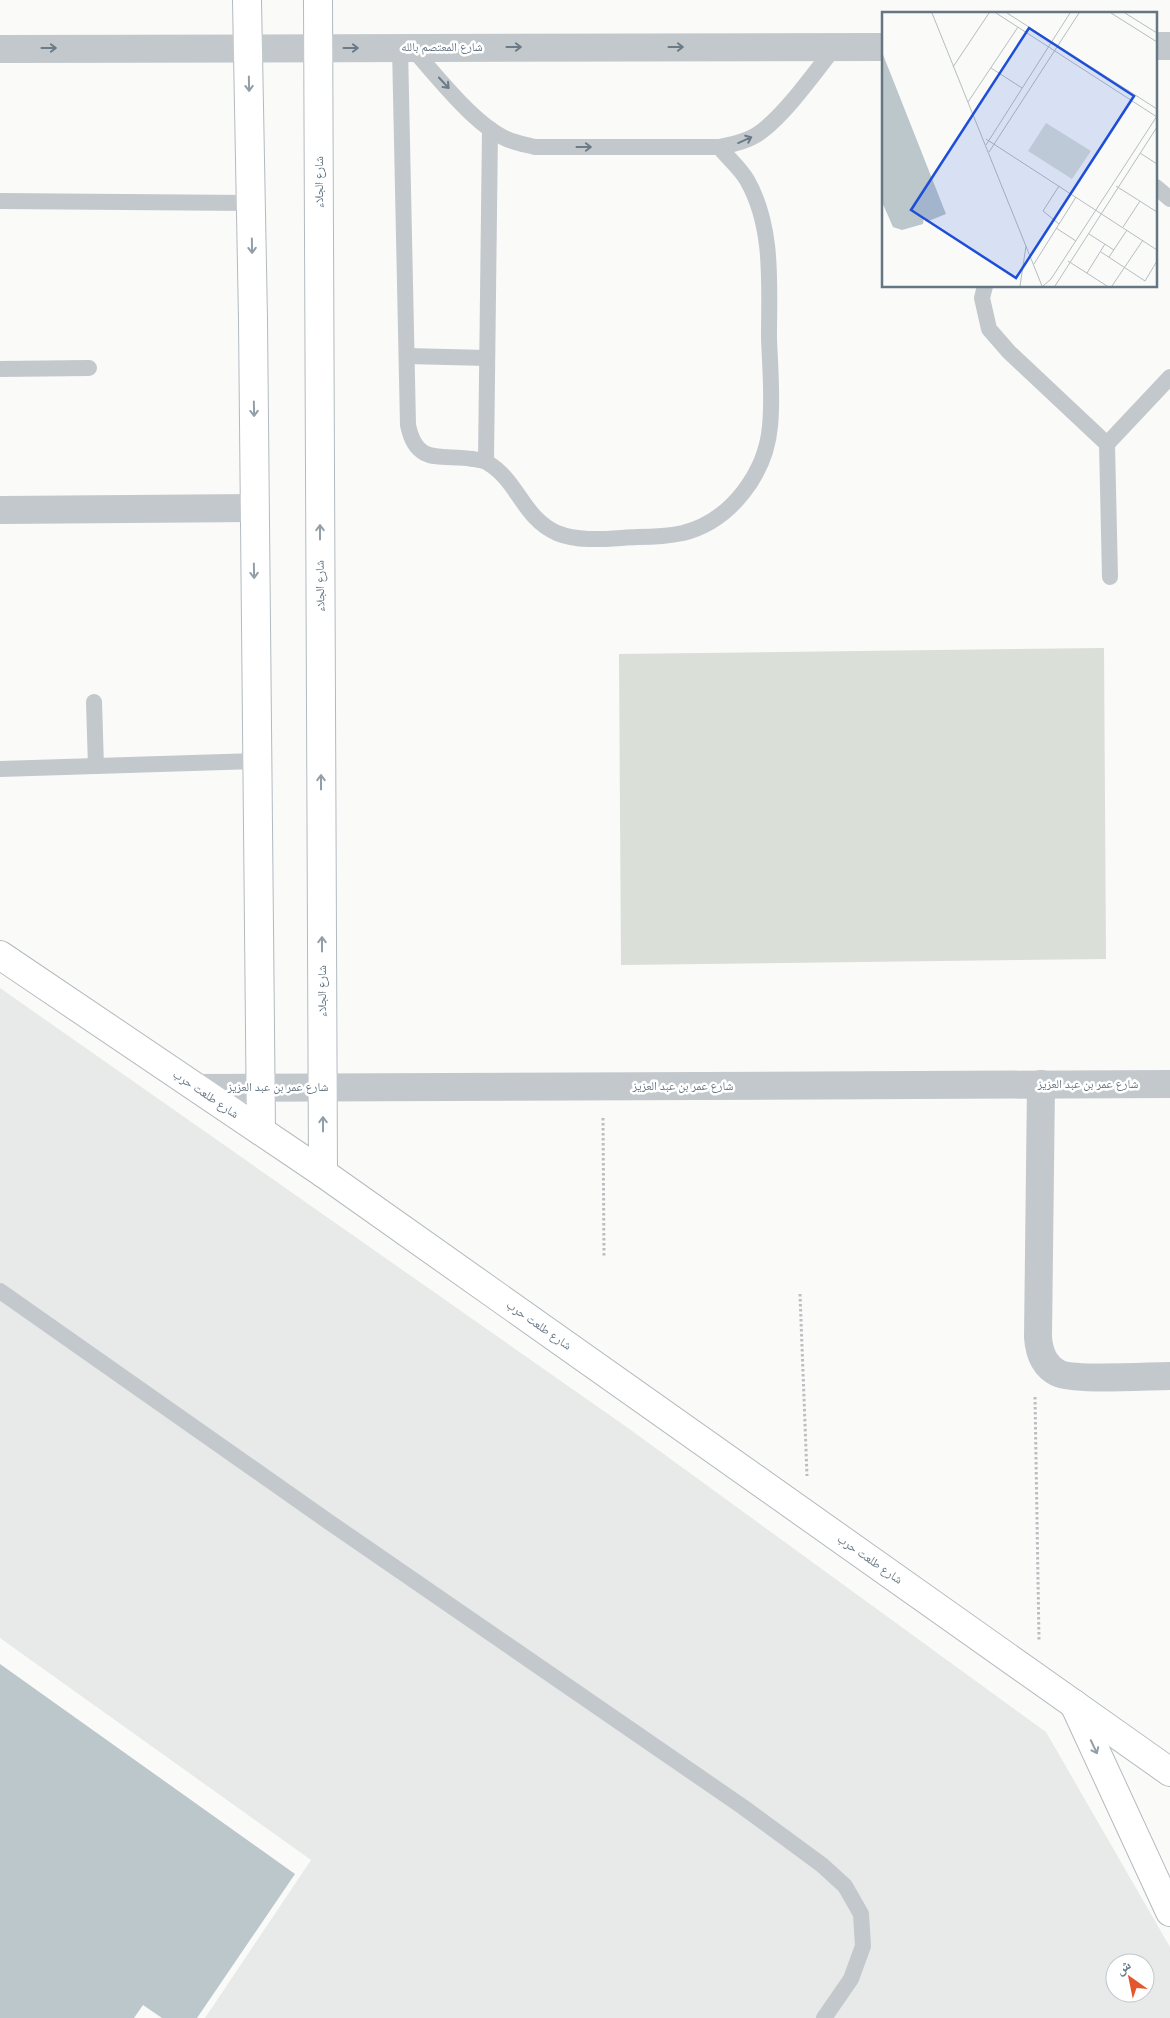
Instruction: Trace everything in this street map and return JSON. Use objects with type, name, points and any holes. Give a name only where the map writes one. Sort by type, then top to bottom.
[{"type":"main road","points":[[247,0],[258,761],[261,1131]]},
{"type":"main road","name":"شارع الجلاء","points":[[318,0],[323,1173]]},
{"type":"main road","name":"شارع طلعت حرب","points":[[0,955],[323,1173],[1074,1702],[1170,1772]]},
{"type":"main road","points":[[1074,1702],[1170,1912]]},
{"type":"street","name":"شارع المعتصم بالله","points":[[0,49],[882,47]]},
{"type":"street","points":[[0,510],[254,508]]},
{"type":"street","points":[[1040,1084],[1038,1338],[1042,1358],[1048,1366],[1066,1376],[1170,1376]]},
{"type":"street","name":"شارع عمر بن عبد العزيز","points":[[197,1088],[1170,1084]]},
{"type":"lane","points":[[406,48],[490,130],[511,141],[535,147],[719,147],[742,142],[762,131],[811,78],[834,47]]},
{"type":"lane","points":[[406,48],[407,356],[408,425],[411,440],[420,451],[434,457],[458,457],[486,461],[508,478],[523,503],[538,521],[558,533],[580,538],[648,537],[684,533],[717,517],[744,493],[762,462],[770,427],[768,257],[763,216],[746,178],[719,147]]},
{"type":"lane","points":[[486,461],[490,130]]},
{"type":"lane","points":[[1158,189],[1170,199]]},
{"type":"lane","points":[[0,201],[250,203]]},
{"type":"lane","points":[[984,288],[982,298],[989,329],[1009,352],[1107,444]]},
{"type":"lane","points":[[407,356],[487,358]]},
{"type":"lane","points":[[0,369],[89,368]]},
{"type":"lane","points":[[1110,577],[1107,444],[1170,377]]},
{"type":"lane","points":[[94,702],[96,766]]},
{"type":"lane","points":[[0,769],[258,761]]},
{"type":"lane","points":[[0,1291],[329,1522],[743,1807],[822,1865],[845,1886],[861,1914],[862,1946],[851,1979],[824,2018]]},
{"type":"path","points":[[603,1086],[604,1257]]},
{"type":"path","points":[[800,1294],[808,1515]]},
{"type":"path","points":[[1040,1678],[1035,1396],[1039,1380],[1048,1366]]},
{"type":"shaded area","points":[[1104,648],[1106,959],[621,965],[619,654]]},
{"type":"shaded area","points":[[0,988],[628,1428],[1046,1732],[1170,1947],[1170,2018],[205,2018],[311,1860],[0,1638]]},
{"type":"shaded area","points":[[0,1664],[295,1874],[197,2018],[162,2018],[143,2005],[134,2018],[0,2018]]}]
